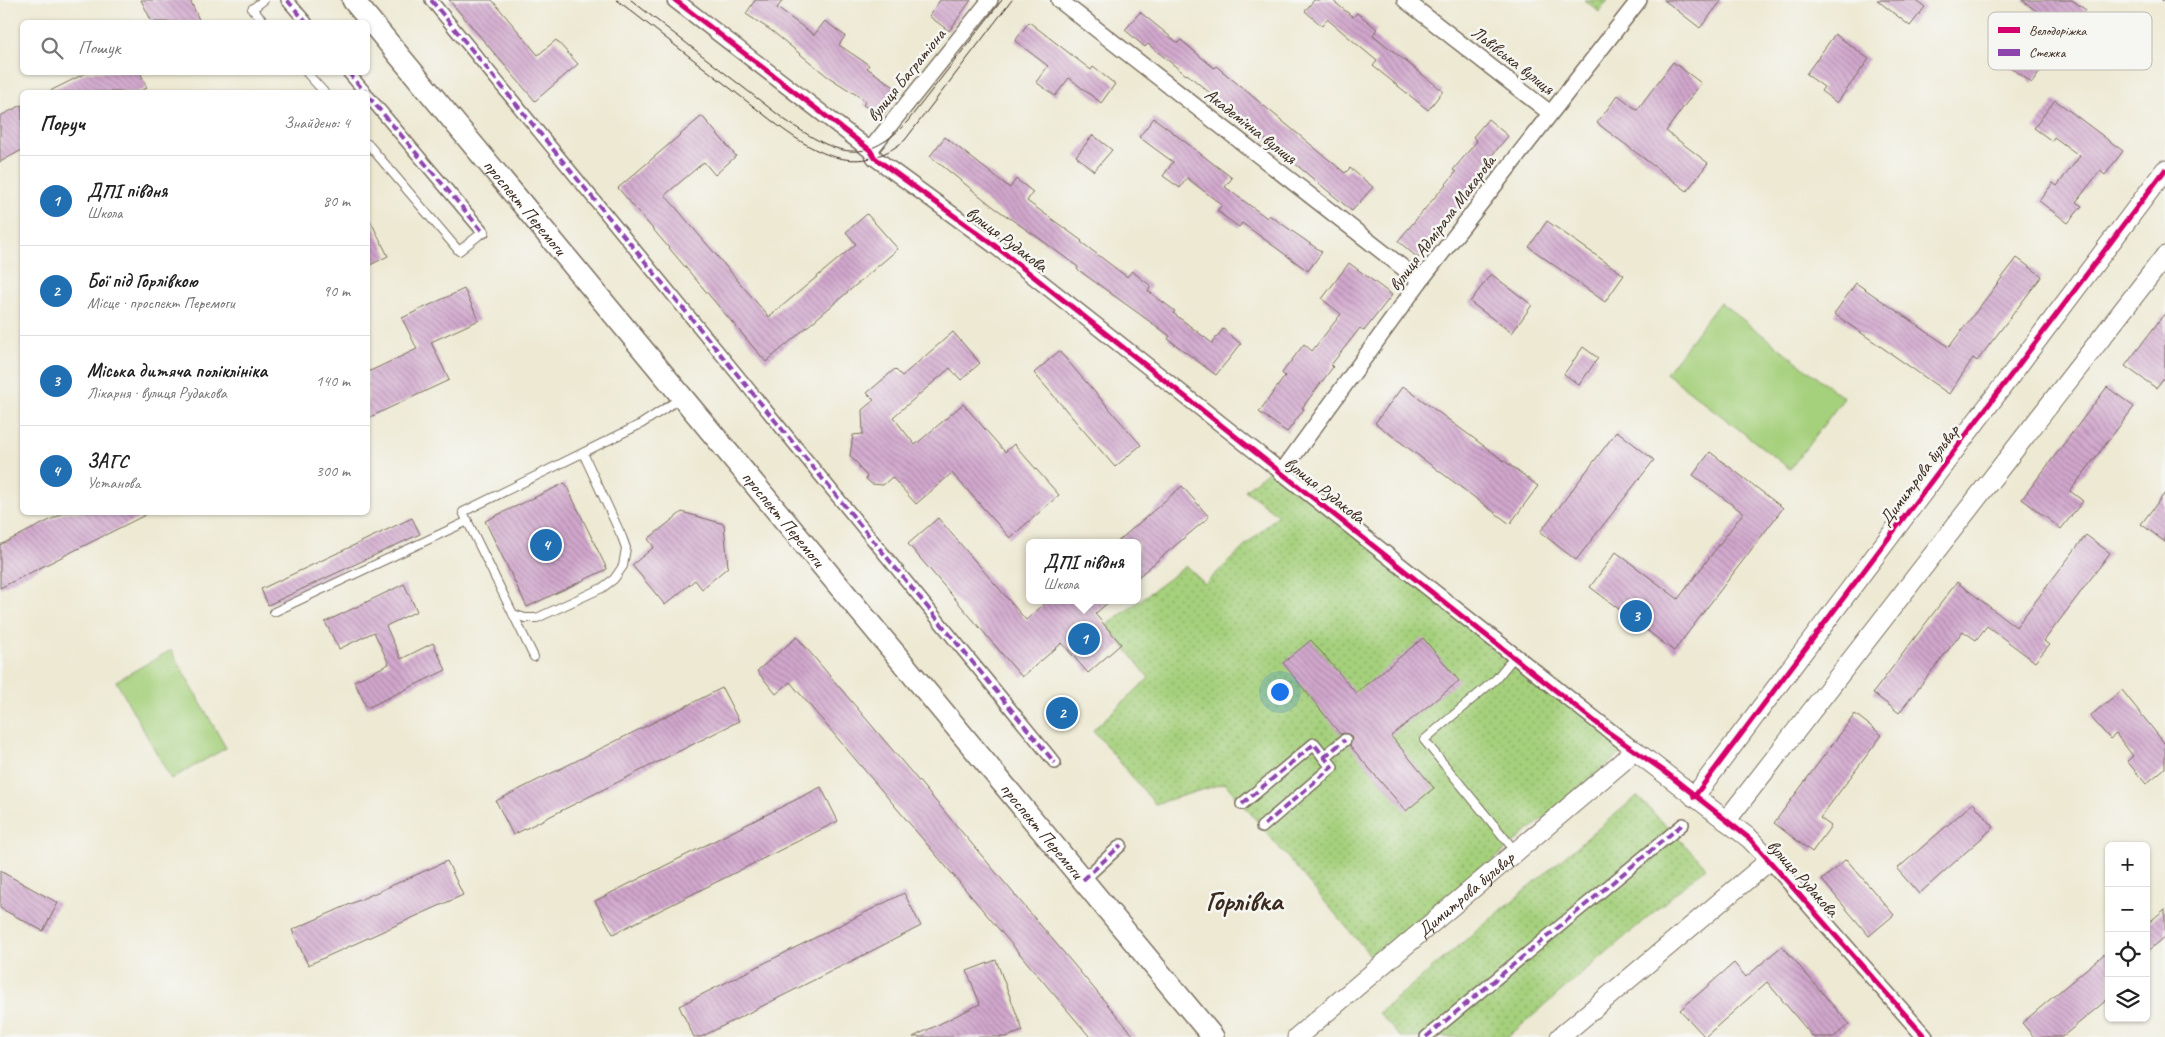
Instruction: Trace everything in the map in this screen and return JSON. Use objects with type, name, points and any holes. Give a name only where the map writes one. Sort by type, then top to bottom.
[{"type":"main road","name":"проспект Перемоги","points":[[354,0],[1213,1037]]},
{"type":"street","points":[[287,0],[304,20]]},
{"type":"street","points":[[431,0],[1055,763]]},
{"type":"street","name":"вулиця Рудакова","points":[[675,0],[870,150],[875,158],[994,245],[1514,657],[1750,839],[1925,1037]]},
{"type":"street","name":"вулиця Багратіона","points":[[870,150],[990,0]]},
{"type":"street","name":"Академічна вулиця","points":[[1059,0],[1420,281]]},
{"type":"street","name":"Львівська вулиця","points":[[1405,0],[1550,113]]},
{"type":"street","name":"вулиця Адмірала Макарова","points":[[1282,473],[1420,281],[1638,0]]},
{"type":"street","points":[[351,75],[363,90]]},
{"type":"street","points":[[370,98],[483,232]]},
{"type":"street","name":"Димитрова бульвар","points":[[1694,797],[2165,170]]},
{"type":"street","points":[[1726,821],[2165,256]]},
{"type":"street","points":[[1324,757],[1345,740]]},
{"type":"street","points":[[1242,804],[1314,744],[1332,767],[1262,827]]},
{"type":"street","name":"Димитрова бульвар","points":[[1297,1037],[1634,750]]},
{"type":"street","points":[[1426,1037],[1683,824]]},
{"type":"street","points":[[1083,880],[1121,845]]},
{"type":"street","points":[[1560,1037],[1770,860]]},
{"type":"lane","points":[[262,20],[252,9],[264,0]]},
{"type":"lane","points":[[309,75],[322,90]]},
{"type":"lane","points":[[370,146],[459,251],[483,232]]},
{"type":"lane","points":[[534,657],[463,512],[641,424],[682,397]]},
{"type":"lane","points":[[513,614],[525,618],[537,618],[602,588],[614,579],[623,566],[626,548],[583,453]]},
{"type":"lane","points":[[274,612],[468,522]]},
{"type":"lane","points":[[1514,657],[1496,679],[1424,740],[1516,852]]},
{"type":"green space","points":[[1585,0],[1608,0],[1599,12]]},
{"type":"green space","points":[[1720,302],[1844,398],[1790,469],[1666,373]]},
{"type":"green space","points":[[1277,464],[1633,743],[1374,960],[1225,783],[1155,804],[1093,730],[1149,678],[1107,625],[1135,604],[1141,604],[1141,600],[1186,566],[1205,584],[1278,515],[1245,490]]},
{"type":"green space","points":[[171,650],[226,748],[171,779],[116,681]]},
{"type":"green space","points":[[1637,796],[1706,867],[1508,1037],[1400,1037],[1379,1013]]},
{"type":"building","points":[[141,0],[190,0],[199,20],[151,20]]},
{"type":"building","points":[[449,0],[492,0],[538,55],[556,40],[578,64],[535,101]]},
{"type":"building","points":[[755,0],[783,0],[777,8],[814,35],[825,21],[845,36],[839,45],[869,65],[867,68],[900,91],[882,117],[863,105],[866,101],[827,76],[772,31],[746,14]]},
{"type":"building","points":[[940,0],[971,0],[949,31],[929,16]]},
{"type":"building","points":[[1314,0],[1332,0],[1353,17],[1357,13],[1377,29],[1373,35],[1443,91],[1428,110],[1373,66],[1377,61],[1327,19],[1322,26],[1305,11]]},
{"type":"building","points":[[1664,0],[1722,0],[1700,28]]},
{"type":"building","points":[[1877,0],[1915,0],[1925,7],[1910,26]]},
{"type":"building","points":[[2022,0],[2072,0],[2086,10],[2084,12],[2038,12]]},
{"type":"building","points":[[1140,12],[1178,43],[1181,40],[1214,68],[1216,66],[1345,173],[1350,168],[1373,187],[1352,211],[1187,74],[1148,44],[1145,47],[1125,30]]},
{"type":"building","points":[[1029,22],[1091,70],[1093,67],[1115,84],[1101,103],[1069,78],[1055,96],[1036,82],[1048,66],[1015,41]]},
{"type":"building","points":[[1835,34],[1869,59],[1837,103],[1821,91],[1824,87],[1806,74]]},
{"type":"building","points":[[1673,62],[1701,83],[1666,131],[1708,163],[1687,191],[1597,123],[1618,95],[1637,110]]},
{"type":"building","points":[[2014,70],[2041,70],[2032,83]]},
{"type":"building","points":[[82,75],[141,75],[147,88],[142,90],[52,90]]},
{"type":"building","points":[[2055,100],[2123,151],[2105,175],[2100,171],[2076,202],[2082,206],[2068,223],[2039,201],[2053,183],[2057,186],[2080,156],[2054,137],[2052,141],[2034,128]]},
{"type":"building","points":[[20,106],[20,151],[0,162],[0,116]]},
{"type":"building","points":[[702,116],[736,156],[715,175],[704,162],[665,195],[769,317],[856,244],[846,232],[867,214],[898,249],[766,362],[618,188]]},
{"type":"building","points":[[1154,118],[1232,178],[1225,187],[1267,218],[1269,215],[1322,252],[1308,271],[1242,223],[1239,227],[1217,211],[1222,205],[1187,178],[1180,188],[1163,176],[1173,162],[1139,137]]},
{"type":"building","points":[[1488,119],[1508,136],[1484,165],[1488,168],[1460,203],[1463,205],[1418,258],[1398,241],[1456,172],[1453,170],[1477,141],[1473,137]]},
{"type":"building","points":[[1093,135],[1112,150],[1094,171],[1076,156]]},
{"type":"building","points":[[945,137],[1010,188],[1016,179],[1033,192],[1027,201],[1127,277],[1132,271],[1151,286],[1148,291],[1175,311],[1173,313],[1212,343],[1223,329],[1241,344],[1216,375],[1168,339],[1170,336],[1077,269],[1078,267],[1040,239],[995,208],[930,156]]},
{"type":"building","points":[[370,220],[388,256],[370,265]]},
{"type":"building","points":[[1547,221],[1624,275],[1605,302],[1529,247]]},
{"type":"building","points":[[2017,258],[2042,276],[1977,361],[1973,358],[1949,394],[1834,314],[1856,283],[1949,347]]},
{"type":"building","points":[[1349,263],[1392,295],[1364,331],[1360,328],[1331,365],[1333,367],[1302,408],[1304,409],[1287,432],[1259,412],[1285,376],[1282,373],[1304,344],[1312,351],[1341,314],[1322,299]]},
{"type":"building","points":[[1491,274],[1532,305],[1512,333],[1470,302]]},
{"type":"building","points":[[464,289],[479,320],[431,342],[449,380],[370,417],[370,371],[417,349],[402,318]]},
{"type":"building","points":[[2165,313],[2165,376],[2156,388],[2125,366]]},
{"type":"building","points":[[953,332],[980,363],[961,380],[950,368],[893,417],[915,445],[963,404],[1005,452],[1014,444],[1059,495],[1010,538],[952,473],[916,504],[892,477],[883,485],[872,484],[866,479],[867,476],[850,456],[853,435],[863,434],[862,410],[874,400],[867,393],[895,369],[902,376]]},
{"type":"building","points":[[1583,347],[1598,358],[1579,385],[1564,374]]},
{"type":"building","points":[[1059,351],[1141,445],[1115,467],[1034,373]]},
{"type":"building","points":[[1403,386],[1538,486],[1510,524],[1375,423]]},
{"type":"building","points":[[2107,387],[2134,407],[2070,491],[2083,501],[2061,529],[2022,499]]},
{"type":"building","points":[[1617,431],[1654,460],[1576,560],[1540,532]]},
{"type":"building","points":[[1710,452],[1783,508],[1674,651],[1590,587],[1616,552],[1678,599],[1743,513],[1693,475]]},
{"type":"building","points":[[565,483],[607,569],[527,607],[485,521]]},
{"type":"building","points":[[1182,486],[1209,517],[1141,574],[1141,539],[1121,539]]},
{"type":"building","points":[[2165,493],[2165,542],[2141,524]]},
{"type":"building","points":[[682,512],[724,524],[728,567],[702,589],[695,580],[665,605],[632,565],[654,547],[648,539]]},
{"type":"building","points":[[60,515],[145,515],[0,588],[0,545]]},
{"type":"building","points":[[412,518],[420,534],[268,605],[261,589]]},
{"type":"building","points":[[938,518],[1026,620],[1044,604],[1106,604],[1095,614],[1121,644],[1088,673],[1062,643],[1022,677],[908,544]]},
{"type":"building","points":[[2086,535],[2110,553],[2044,641],[2049,645],[2035,662],[1987,626],[1976,640],[1963,631],[1899,713],[1873,693],[1957,582],[2016,627]]},
{"type":"building","points":[[404,584],[417,611],[386,626],[401,659],[433,643],[446,670],[367,708],[354,681],[389,664],[374,632],[339,649],[325,622]]},
{"type":"building","points":[[797,637],[1135,1037],[1090,1037],[790,682],[776,694],[757,671]]},
{"type":"building","points":[[1423,638],[1459,681],[1391,736],[1434,788],[1406,811],[1350,746],[1352,739],[1350,735],[1340,734],[1283,663],[1311,640],[1356,693]]},
{"type":"building","points":[[722,688],[739,721],[513,835],[496,801]]},
{"type":"building","points":[[2122,690],[2165,744],[2165,768],[2146,784],[2127,761],[2133,756],[2116,734],[2110,739],[2090,716]]},
{"type":"building","points":[[1855,714],[1882,735],[1820,818],[1831,826],[1812,852],[1774,823]]},
{"type":"building","points":[[821,787],[838,821],[613,934],[595,901]]},
{"type":"building","points":[[1973,803],[1994,827],[1919,894],[1897,869]]},
{"type":"building","points":[[1846,859],[1894,915],[1869,936],[1822,880]]},
{"type":"building","points":[[447,861],[463,895],[308,965],[292,930]]},
{"type":"building","points":[[0,871],[58,903],[43,931],[0,908]]},
{"type":"building","points":[[904,893],[921,926],[701,1037],[694,1037],[679,1006]]},
{"type":"building","points":[[2165,909],[2165,937],[2150,950],[2150,932],[2150,922]]},
{"type":"building","points":[[1782,946],[1849,1024],[1834,1037],[1813,1037],[1767,982],[1705,1037],[1680,1010],[1734,963],[1746,977]]},
{"type":"building","points":[[2105,953],[2105,1001],[2062,1037],[2034,1037],[2022,1023]]},
{"type":"building","points":[[996,960],[1023,1031],[1006,1037],[913,1037],[980,1004],[967,971]]},
{"type":"tram line","points":[[617,0],[791,135],[823,153],[855,160],[871,158],[888,151],[905,140],[1012,0]]},
{"type":"tram line","points":[[631,0],[785,120],[818,140],[832,147],[847,151],[861,151],[876,146],[891,137],[907,122],[1002,0]]},
{"type":"marked path","points":[[287,0],[304,20]]},
{"type":"marked path","points":[[431,0],[1055,763]]},
{"type":"marked path","points":[[351,75],[363,90]]},
{"type":"marked path","points":[[370,98],[483,232]]},
{"type":"marked path","points":[[1324,757],[1345,740]]},
{"type":"marked path","points":[[1242,804],[1314,744],[1332,767],[1262,827]]},
{"type":"marked path","points":[[1426,1037],[1683,824]]},
{"type":"marked path","points":[[1083,880],[1121,845]]},
{"type":"cycle path","points":[[675,0],[870,150],[875,158],[994,245],[1608,732],[1664,771],[1750,839],[1925,1037]]},
{"type":"cycle path","points":[[1694,797],[2165,170]]},
{"type":"place","name":"ЗАГС","points":[[546,545]]},
{"type":"place","name":"Міська дитяча поліклініка","points":[[1636,616]]},
{"type":"place","name":"ДПІ півдня","points":[[1084,639]]},
{"type":"place","name":"Бої під Горлівкою","points":[[1062,713]]},
{"type":"district","name":"Горлівка","points":[[1244,900]]}]
